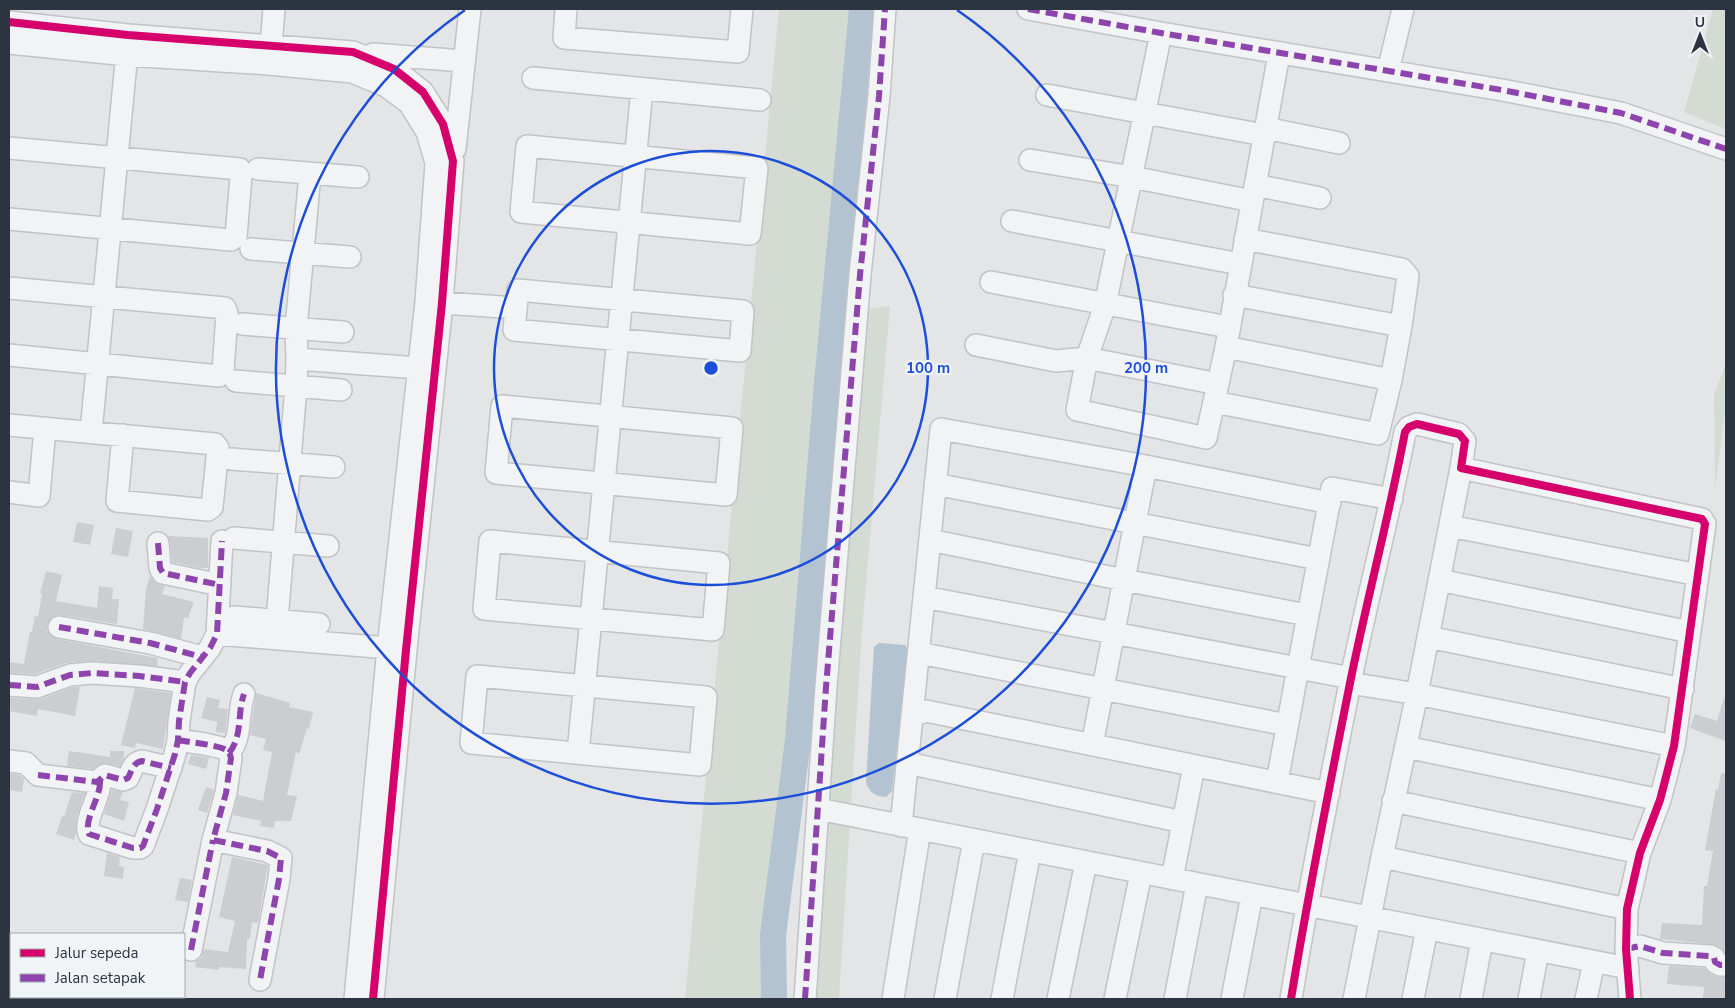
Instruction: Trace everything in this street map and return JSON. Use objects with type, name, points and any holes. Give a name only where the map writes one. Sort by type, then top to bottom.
[{"type":"street","points":[[270,54],[274,9]]},
{"type":"street","points":[[355,999],[397,649],[434,302],[453,161],[470,9]]},
{"type":"street","points":[[566,9],[564,38],[738,52],[742,9]]},
{"type":"street","points":[[805,999],[826,687],[858,305],[879,96],[884,9]]},
{"type":"street","points":[[1028,9],[1279,54],[1502,90],[1621,114],[1726,149]]},
{"type":"street","points":[[1388,71],[1402,9]]},
{"type":"street","points":[[9,22],[128,45]]},
{"type":"street","points":[[1161,33],[1105,305],[1087,358],[1077,410],[1206,438],[1227,337],[1279,54]]},
{"type":"street","points":[[9,43],[128,45],[270,54],[353,52],[464,61]]},
{"type":"street","points":[[91,432],[128,45]]},
{"type":"street","points":[[353,52],[394,69],[423,92],[443,124],[453,161]]},
{"type":"street","points":[[270,54],[352,72],[386,86],[409,103],[428,132],[436,162],[434,302],[420,368],[397,649],[373,999]]},
{"type":"street","points":[[533,78],[760,100]]},
{"type":"street","points":[[578,753],[642,89]]},
{"type":"street","points":[[1047,95],[1144,114],[1339,143]]},
{"type":"street","points":[[527,146],[757,168],[750,234],[629,222],[521,212],[527,146]]},
{"type":"street","points":[[9,148],[240,169],[241,176],[236,237],[231,240],[9,219]]},
{"type":"street","points":[[1030,160],[1132,177],[1253,193],[1320,198]]},
{"type":"street","points":[[258,169],[358,178]]},
{"type":"street","points":[[277,621],[296,386],[296,328],[310,174]]},
{"type":"street","points":[[1012,221],[1240,264]]},
{"type":"street","points":[[976,345],[1056,361],[1087,358],[1378,434],[1401,326],[1408,276],[1405,271],[1245,239]]},
{"type":"street","points":[[251,249],[350,257]]},
{"type":"street","points":[[991,282],[1105,305],[1391,380]]},
{"type":"street","points":[[9,288],[225,308],[227,313],[223,372],[219,376],[9,355]]},
{"type":"street","points":[[518,290],[743,311],[740,351],[514,330],[516,308],[518,290]]},
{"type":"street","points":[[1234,295],[1401,326]]},
{"type":"street","points":[[434,302],[516,308]]},
{"type":"street","points":[[242,324],[343,332]]},
{"type":"street","points":[[297,359],[420,368]]},
{"type":"street","points":[[236,381],[341,390]]},
{"type":"street","points":[[502,406],[732,428],[726,495],[604,483],[496,473],[502,406]]},
{"type":"street","points":[[1291,999],[1306,905],[1351,681],[1405,432],[1417,424],[1458,434],[1464,442],[1461,468],[1417,694],[1369,918],[1354,999]]},
{"type":"street","points":[[9,425],[91,432],[122,435],[215,444],[218,448],[212,507],[208,510],[116,501],[122,435]]},
{"type":"street","points":[[9,492],[39,496],[45,428]]},
{"type":"street","points":[[894,999],[911,827],[908,764],[941,430],[1146,466],[1330,503]]},
{"type":"street","points":[[231,459],[334,467]]},
{"type":"street","points":[[1092,745],[1146,466]]},
{"type":"street","points":[[1461,468],[1702,519],[1705,524],[1674,746],[1660,800],[1640,853],[1628,909],[1627,959],[1630,999]]},
{"type":"street","points":[[935,484],[1318,559]]},
{"type":"street","points":[[1277,782],[1332,488],[1392,499]]},
{"type":"street","points":[[1450,526],[1698,575]]},
{"type":"street","points":[[100,780],[100,788],[88,823],[89,834],[133,848],[140,848],[143,846],[158,809],[171,768],[178,740],[185,682],[210,648],[217,634],[220,585],[228,540],[328,546]]},
{"type":"street","points":[[930,540],[1307,615]]},
{"type":"street","points":[[490,541],[719,563],[713,630],[591,619],[484,609],[490,541]]},
{"type":"street","points":[[158,543],[160,568],[163,573],[220,585]]},
{"type":"street","points":[[1439,580],[1690,632]]},
{"type":"street","points":[[924,597],[1298,668],[1351,681],[1674,746]]},
{"type":"street","points":[[234,617],[319,624]]},
{"type":"street","points":[[59,627],[150,643],[202,657]]},
{"type":"street","points":[[217,634],[397,649]]},
{"type":"street","points":[[1428,637],[1683,689]]},
{"type":"street","points":[[919,653],[1287,725]]},
{"type":"street","points":[[9,685],[37,687],[70,676],[92,673],[139,676],[185,682]]},
{"type":"street","points":[[477,676],[706,697],[700,765],[578,753],[471,743],[477,676]]},
{"type":"street","points":[[229,753],[237,740],[240,706],[244,694]]},
{"type":"street","points":[[912,716],[926,711],[1329,793]]},
{"type":"street","points":[[178,740],[221,748],[229,753],[231,758],[226,793],[213,840],[191,950]]},
{"type":"street","points":[[1406,747],[1660,800]]},
{"type":"street","points":[[9,760],[26,764],[38,774],[97,782],[104,775],[123,780],[128,778],[135,763],[142,761],[171,768]]},
{"type":"street","points":[[908,764],[1183,822]]},
{"type":"street","points":[[1172,879],[1194,766]]},
{"type":"street","points":[[1393,802],[1640,853]]},
{"type":"street","points":[[818,809],[1594,962],[1627,959],[1640,946],[1663,953],[1710,956],[1714,958],[1715,962],[1726,964]]},
{"type":"street","points":[[213,840],[267,851],[281,858],[279,879],[260,980]]},
{"type":"street","points":[[945,999],[974,840]]},
{"type":"street","points":[[1002,999],[1030,851]]},
{"type":"street","points":[[1382,857],[1628,909]]},
{"type":"street","points":[[1058,999],[1086,862]]},
{"type":"street","points":[[1115,999],[1141,873]]},
{"type":"street","points":[[1174,999],[1198,884]]},
{"type":"street","points":[[1232,999],[1252,894]]},
{"type":"street","points":[[1413,999],[1427,929]]},
{"type":"street","points":[[1471,999],[1482,940]]},
{"type":"street","points":[[1529,999],[1538,951]]},
{"type":"street","points":[[1586,999],[1594,962]]},
{"type":"shaded area","points":[[779,9],[862,9],[833,317],[798,740],[773,940],[774,999],[685,999]]},
{"type":"shaded area","points":[[1713,9],[1726,9],[1726,129],[1684,112]]},
{"type":"shaded area","points":[[890,306],[862,630],[839,999],[805,999],[856,310]]},
{"type":"shaded area","points":[[1726,363],[1726,403],[1715,489],[1714,395]]},
{"type":"water","points":[[879,643],[905,645],[908,650],[892,791],[886,797],[873,793],[866,782],[874,647]]},
{"type":"building","points":[[77,522],[94,525],[90,545],[73,542]]},
{"type":"building","points":[[116,528],[133,531],[128,557],[111,554]]},
{"type":"building","points":[[168,536],[208,538],[208,568],[172,562]]},
{"type":"building","points":[[46,571],[62,575],[56,601],[97,608],[99,586],[113,588],[112,599],[119,599],[117,624],[55,615],[47,624],[47,631],[51,636],[57,639],[157,658],[158,666],[91,661],[66,663],[35,674],[9,673],[9,662],[24,664],[30,631],[32,632],[35,616],[38,617],[42,594],[40,593]]},
{"type":"building","points":[[150,576],[156,583],[165,586],[162,594],[194,602],[188,618],[184,617],[181,639],[143,629],[146,589]]},
{"type":"building","points":[[73,687],[80,687],[75,716],[38,709],[37,716],[9,711],[9,698],[41,699]]},
{"type":"building","points":[[135,688],[171,693],[163,749],[136,743],[135,748],[121,745]]},
{"type":"building","points":[[256,693],[290,703],[289,707],[313,712],[309,729],[307,728],[299,754],[296,752],[287,795],[297,796],[291,821],[275,821],[274,828],[260,826],[261,821],[233,815],[238,795],[263,801],[272,752],[263,750],[266,739],[250,735]]},
{"type":"building","points":[[207,697],[220,700],[218,708],[228,709],[225,733],[216,732],[217,722],[201,718]]},
{"type":"building","points":[[1724,698],[1726,699],[1726,741],[1690,728],[1695,714],[1717,721]]},
{"type":"building","points":[[69,751],[110,757],[110,751],[124,751],[124,759],[120,766],[103,763],[93,769],[67,766]]},
{"type":"building","points":[[191,755],[209,758],[206,769],[188,764]]},
{"type":"building","points":[[1721,773],[1726,774],[1726,953],[1720,947],[1711,944],[1660,939],[1662,923],[1702,925],[1704,886],[1707,886],[1713,851],[1705,850],[1716,789],[1718,790]]},
{"type":"building","points":[[9,774],[20,775],[24,779],[22,792],[9,790]]},
{"type":"building","points":[[206,787],[214,790],[207,813],[198,810]]},
{"type":"building","points":[[112,790],[123,792],[120,800],[129,802],[124,821],[104,814]]},
{"type":"building","points":[[72,792],[85,793],[76,819],[74,840],[56,834]]},
{"type":"building","points":[[107,853],[120,857],[119,866],[124,867],[123,879],[104,876]]},
{"type":"building","points":[[232,857],[268,865],[258,923],[252,922],[250,939],[247,939],[246,969],[219,967],[219,970],[195,967],[196,961],[201,958],[204,949],[228,952],[235,921],[219,917]]},
{"type":"building","points":[[180,878],[192,880],[188,902],[175,900]]},
{"type":"building","points":[[1669,966],[1704,968],[1714,976],[1726,977],[1726,999],[1703,999],[1704,987],[1667,984]]},
{"type":"waterway","points":[[774,999],[773,935],[798,740],[827,383],[862,9]]},
{"type":"marked path","points":[[805,999],[826,687],[860,275],[879,96],[885,9]]},
{"type":"marked path","points":[[1028,9],[1502,90],[1621,113],[1726,149]]},
{"type":"marked path","points":[[100,781],[98,794],[88,822],[89,834],[133,848],[140,848],[143,846],[157,809],[175,754],[185,682],[210,648],[217,634],[222,541]]},
{"type":"marked path","points":[[158,543],[160,568],[163,573],[220,585]]},
{"type":"marked path","points":[[59,627],[150,643],[202,657]]},
{"type":"marked path","points":[[9,685],[37,687],[70,675],[92,673],[139,676],[185,682]]},
{"type":"marked path","points":[[229,753],[238,732],[244,694]]},
{"type":"marked path","points":[[178,740],[219,747],[230,754],[226,793],[213,840],[267,851],[281,858],[279,879],[260,980]]},
{"type":"marked path","points":[[38,775],[97,782],[105,775],[123,780],[128,778],[134,765],[142,761],[171,768]]},
{"type":"marked path","points":[[191,950],[213,840]]},
{"type":"marked path","points":[[1626,949],[1640,946],[1663,953],[1710,956],[1720,965],[1726,965]]},
{"type":"cycle path","points":[[9,22],[128,35],[353,52],[394,69],[423,92],[443,124],[453,161],[442,303],[406,650],[373,999]]},
{"type":"cycle path","points":[[1291,999],[1304,920],[1342,722],[1405,432],[1409,427],[1417,424],[1459,434],[1465,441],[1461,468],[1702,519],[1705,524],[1674,746],[1660,800],[1640,853],[1627,909],[1626,949],[1630,999]]}]
